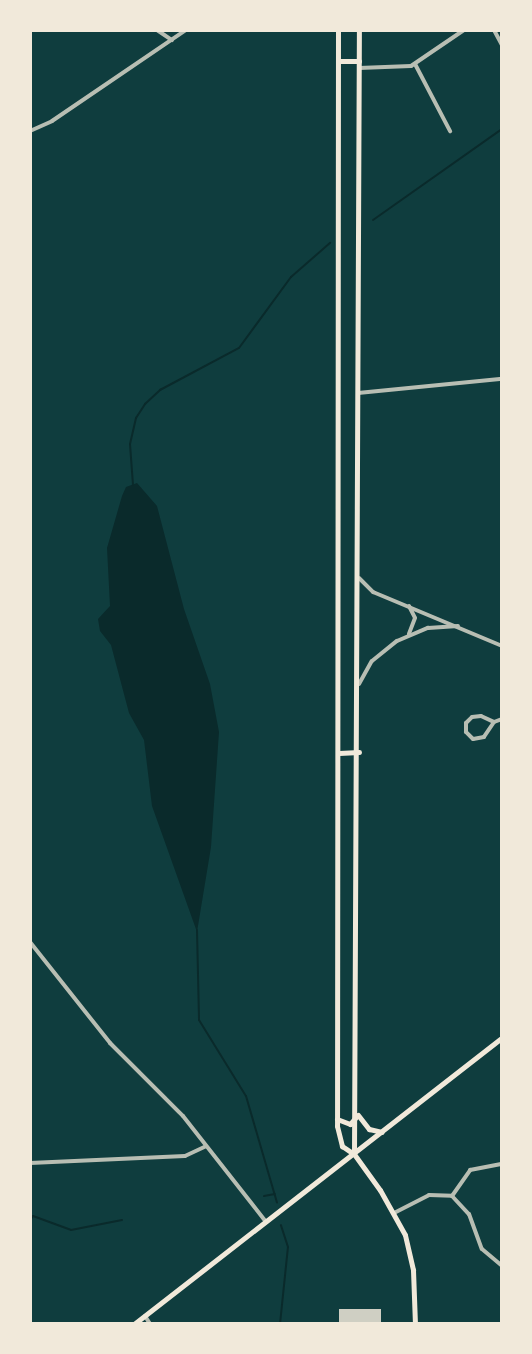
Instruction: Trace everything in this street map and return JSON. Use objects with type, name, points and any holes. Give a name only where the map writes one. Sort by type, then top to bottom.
[{"type":"main road","points":[[338,30],[337,1119],[342,1146],[354,1154],[394,1213],[411,1259],[415,1324]]},
{"type":"main road","points":[[354,1154],[357,1114],[359,752],[359,30]]},
{"type":"main road","points":[[338,61],[359,61]]},
{"type":"main road","points":[[339,753],[359,752]]},
{"type":"main road","points":[[134,1324],[502,1038]]},
{"type":"main road","points":[[337,1119],[350,1124],[357,1114]]},
{"type":"main road","points":[[357,1114],[369,1129],[384,1131]]},
{"type":"street","points":[[157,30],[172,40]]},
{"type":"street","points":[[30,131],[52,121],[186,30]]},
{"type":"street","points":[[359,68],[415,64],[464,30]]},
{"type":"street","points":[[494,30],[502,45]]},
{"type":"street","points":[[415,64],[450,131]]},
{"type":"street","points":[[358,393],[502,379]]},
{"type":"street","points":[[359,578],[373,592],[462,627],[502,646]]},
{"type":"street","points":[[408,605],[415,618],[409,635]]},
{"type":"street","points":[[359,684],[376,657],[409,635],[435,627],[462,627]]},
{"type":"street","points":[[494,722],[474,716],[467,721],[465,730],[471,738],[481,739],[494,722],[502,719]]},
{"type":"street","points":[[30,942],[116,1051],[168,1101],[267,1222]]},
{"type":"street","points":[[30,1163],[185,1156],[206,1146]]},
{"type":"street","points":[[452,1196],[466,1173],[502,1164]]},
{"type":"street","points":[[394,1213],[429,1195],[452,1196],[469,1214],[482,1249],[502,1266]]},
{"type":"street","points":[[145,1316],[150,1324]]},
{"type":"water","points":[[137,483],[157,506],[184,609],[210,684],[219,732],[211,847],[197,932],[152,806],[144,740],[129,713],[111,645],[100,631],[98,619],[110,606],[107,548],[126,487]]},
{"type":"building","points":[[339,1309],[381,1309],[381,1324],[339,1324]]},
{"type":"waterway","points":[[373,220],[502,129]]},
{"type":"waterway","points":[[133,485],[130,444],[136,418],[145,404],[160,390],[239,348],[291,277],[330,243]]},
{"type":"waterway","points":[[197,930],[199,1020],[246,1096],[277,1203]]},
{"type":"waterway","points":[[264,1196],[275,1194]]},
{"type":"waterway","points":[[30,1220],[33,1216],[71,1230],[122,1220]]},
{"type":"waterway","points":[[280,1324],[288,1247],[281,1225]]}]
